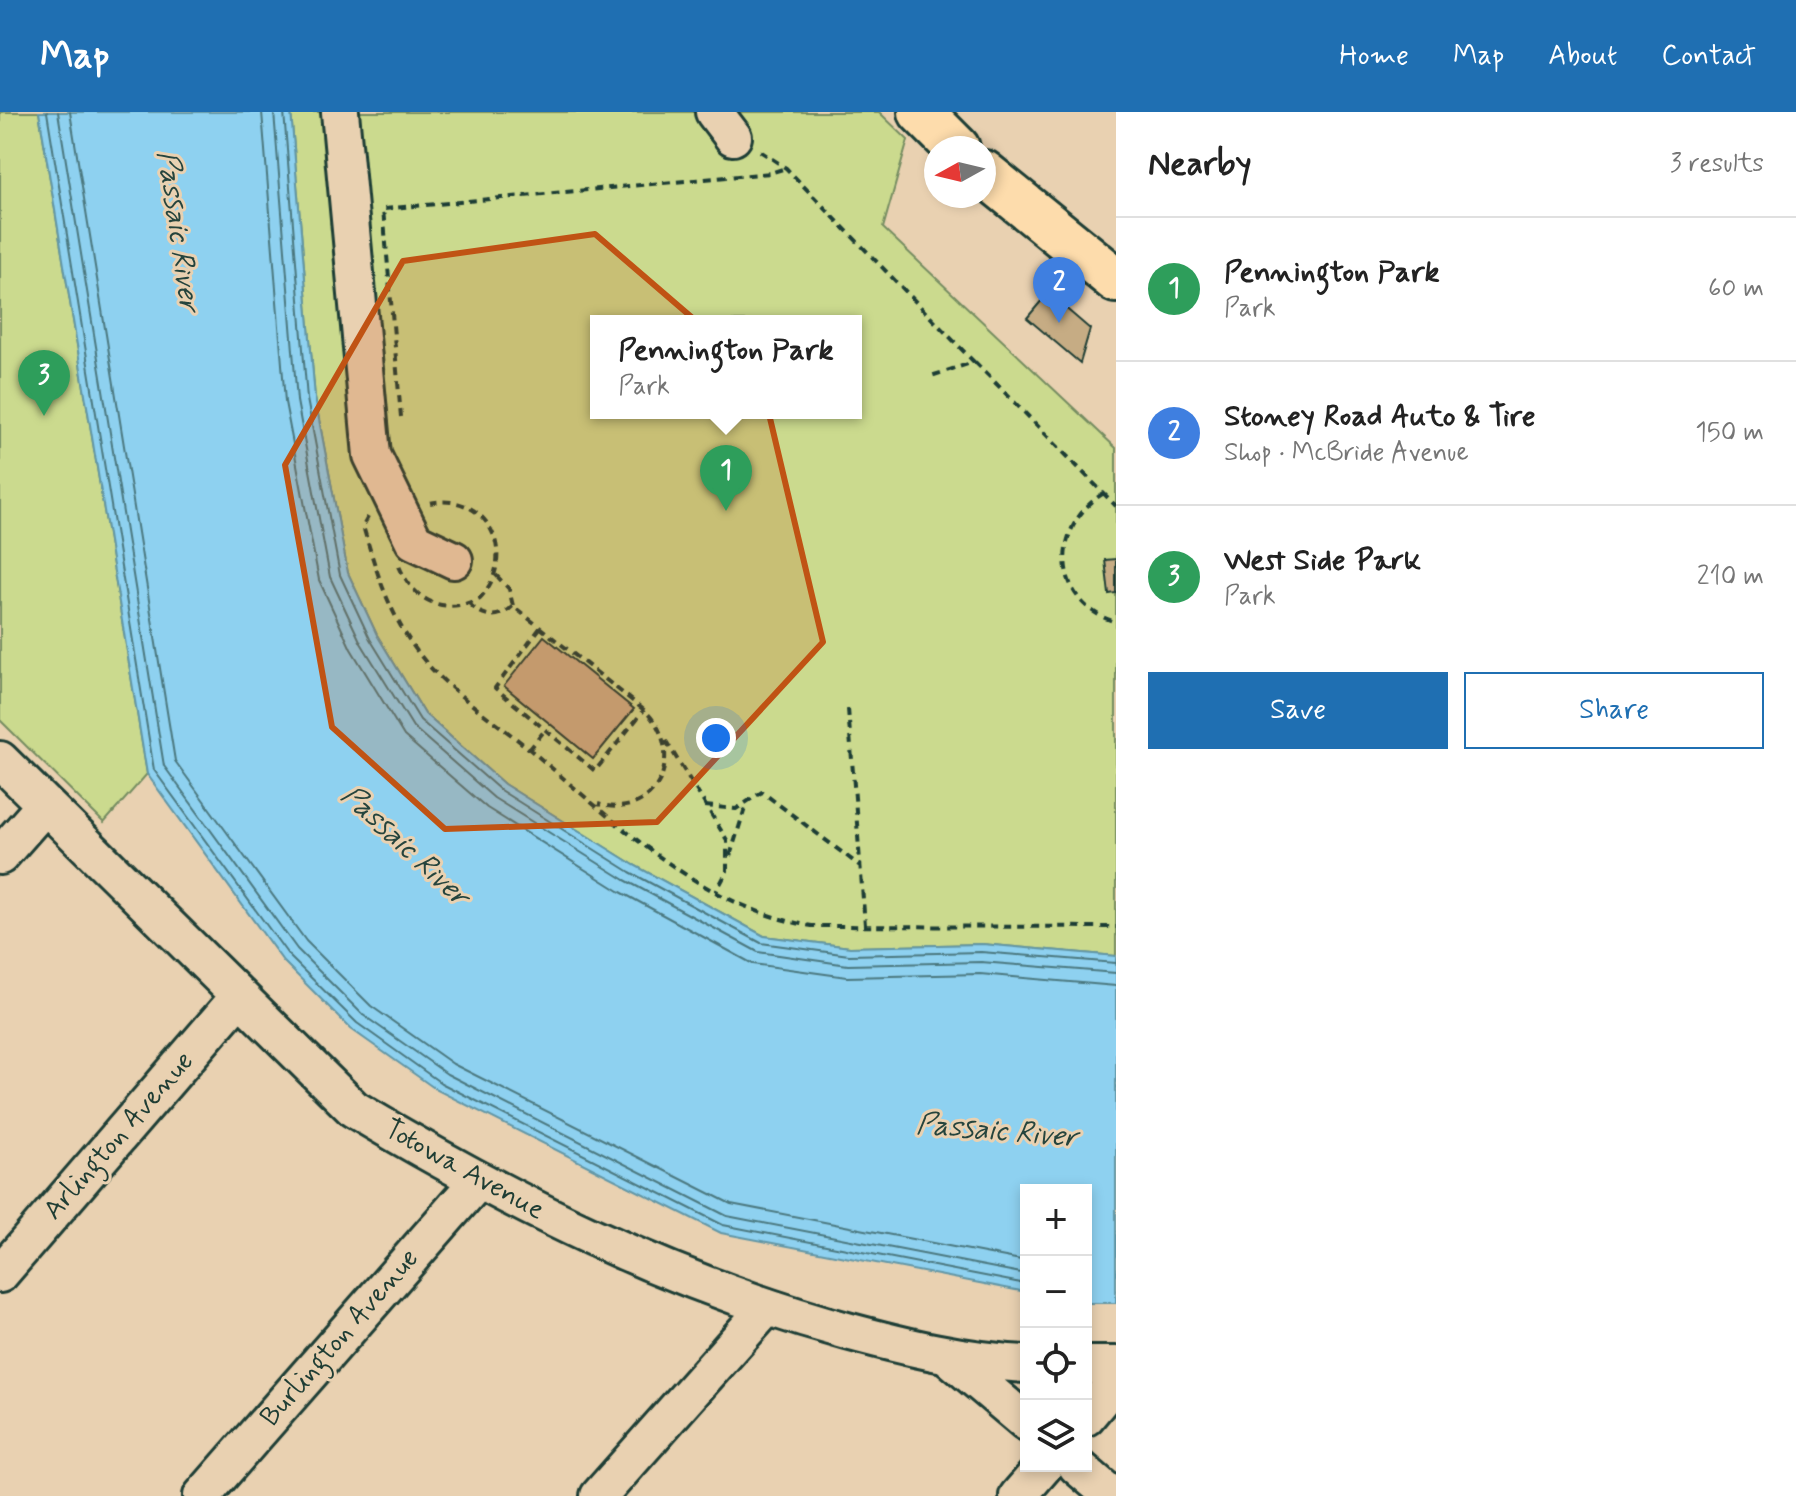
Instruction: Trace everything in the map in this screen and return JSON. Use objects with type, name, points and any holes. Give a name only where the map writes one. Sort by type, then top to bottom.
[{"type":"main road","points":[[921,112],[945,136]]},
{"type":"main road","points":[[996,183],[1116,280]]},
{"type":"street","points":[[340,112],[372,455],[414,541],[454,560]]},
{"type":"street","name":"Totowa Avenue","points":[[0,760],[354,1109],[479,1180],[593,1239],[767,1307],[949,1357],[1020,1417]]},
{"type":"street","points":[[0,856],[45,805]]},
{"type":"street","name":"Arlington Avenue","points":[[0,1274],[238,998]]},
{"type":"street","name":"Burlington Avenue","points":[[202,1496],[479,1180]]},
{"type":"street","points":[[599,1496],[767,1307]]},
{"type":"street","points":[[949,1357],[1020,1363]]},
{"type":"street","points":[[1092,1365],[1116,1365]]},
{"type":"street","points":[[1092,1410],[1116,1381]]},
{"type":"street","points":[[1018,1496],[1039,1472]]},
{"type":"street","points":[[1084,1472],[1112,1496]]},
{"type":"path","points":[[723,124],[786,168],[1116,506]]},
{"type":"path","points":[[402,425],[383,209],[770,173],[786,168]]},
{"type":"path","points":[[928,377],[974,362]]},
{"type":"path","points":[[1104,493],[1091,500],[1073,522],[1064,550],[1065,564],[1074,591],[1083,602],[1094,612],[1116,622]]},
{"type":"path","points":[[394,556],[405,581],[422,598],[445,607],[480,598],[496,575],[499,547],[488,522],[479,513],[457,502],[444,501],[420,507]]},
{"type":"path","points":[[376,514],[367,518],[363,526],[383,593],[399,624],[431,668],[659,857],[716,893],[738,905],[786,922],[838,927],[1116,927]]},
{"type":"path","points":[[496,575],[509,589],[513,606],[644,710],[660,728],[727,840],[728,861]]},
{"type":"path","points":[[469,603],[483,615],[492,616],[513,606]]},
{"type":"path","points":[[540,628],[495,688],[595,771],[644,710]]},
{"type":"path","points":[[848,709],[865,925]]},
{"type":"path","points":[[529,750],[545,730]]},
{"type":"path","points":[[594,803],[616,807],[649,794],[666,763],[664,739]]},
{"type":"path","points":[[705,806],[726,810],[746,805],[762,792],[860,866]]},
{"type":"path","points":[[716,893],[746,805]]},
{"type":"highlighted area","points":[[595,234],[760,376],[823,642],[657,822],[445,829],[332,727],[285,465],[403,261]]},
{"type":"green space","points":[[0,112],[39,112],[147,774],[104,823],[0,720]]},
{"type":"green space","points":[[291,112],[879,112],[908,140],[883,228],[1116,448],[1116,956],[982,944],[850,947],[764,936],[634,865],[504,784],[425,714],[377,635],[348,573],[315,398]]},
{"type":"water","name":"Passaic River","points":[[39,112],[291,112],[315,398],[348,573],[377,635],[425,714],[504,784],[634,865],[764,936],[850,947],[982,944],[1116,956],[1116,1303],[1092,1303],[1092,1184],[1020,1184],[1020,1291],[721,1233],[437,1090],[351,1029],[283,961],[147,774]]},
{"type":"building","points":[[1048,293],[1090,329],[1080,363],[1027,318]]},
{"type":"building","points":[[1116,559],[1116,593],[1109,594],[1105,560]]},
{"type":"building","points":[[544,636],[634,709],[593,759],[504,686]]},
{"type":"place","name":"Stoney Road Auto & Tire","points":[[1059,323]]},
{"type":"place","name":"West Side Park","points":[[44,416]]},
{"type":"place","name":"Pennington Park","points":[[726,511]]}]
